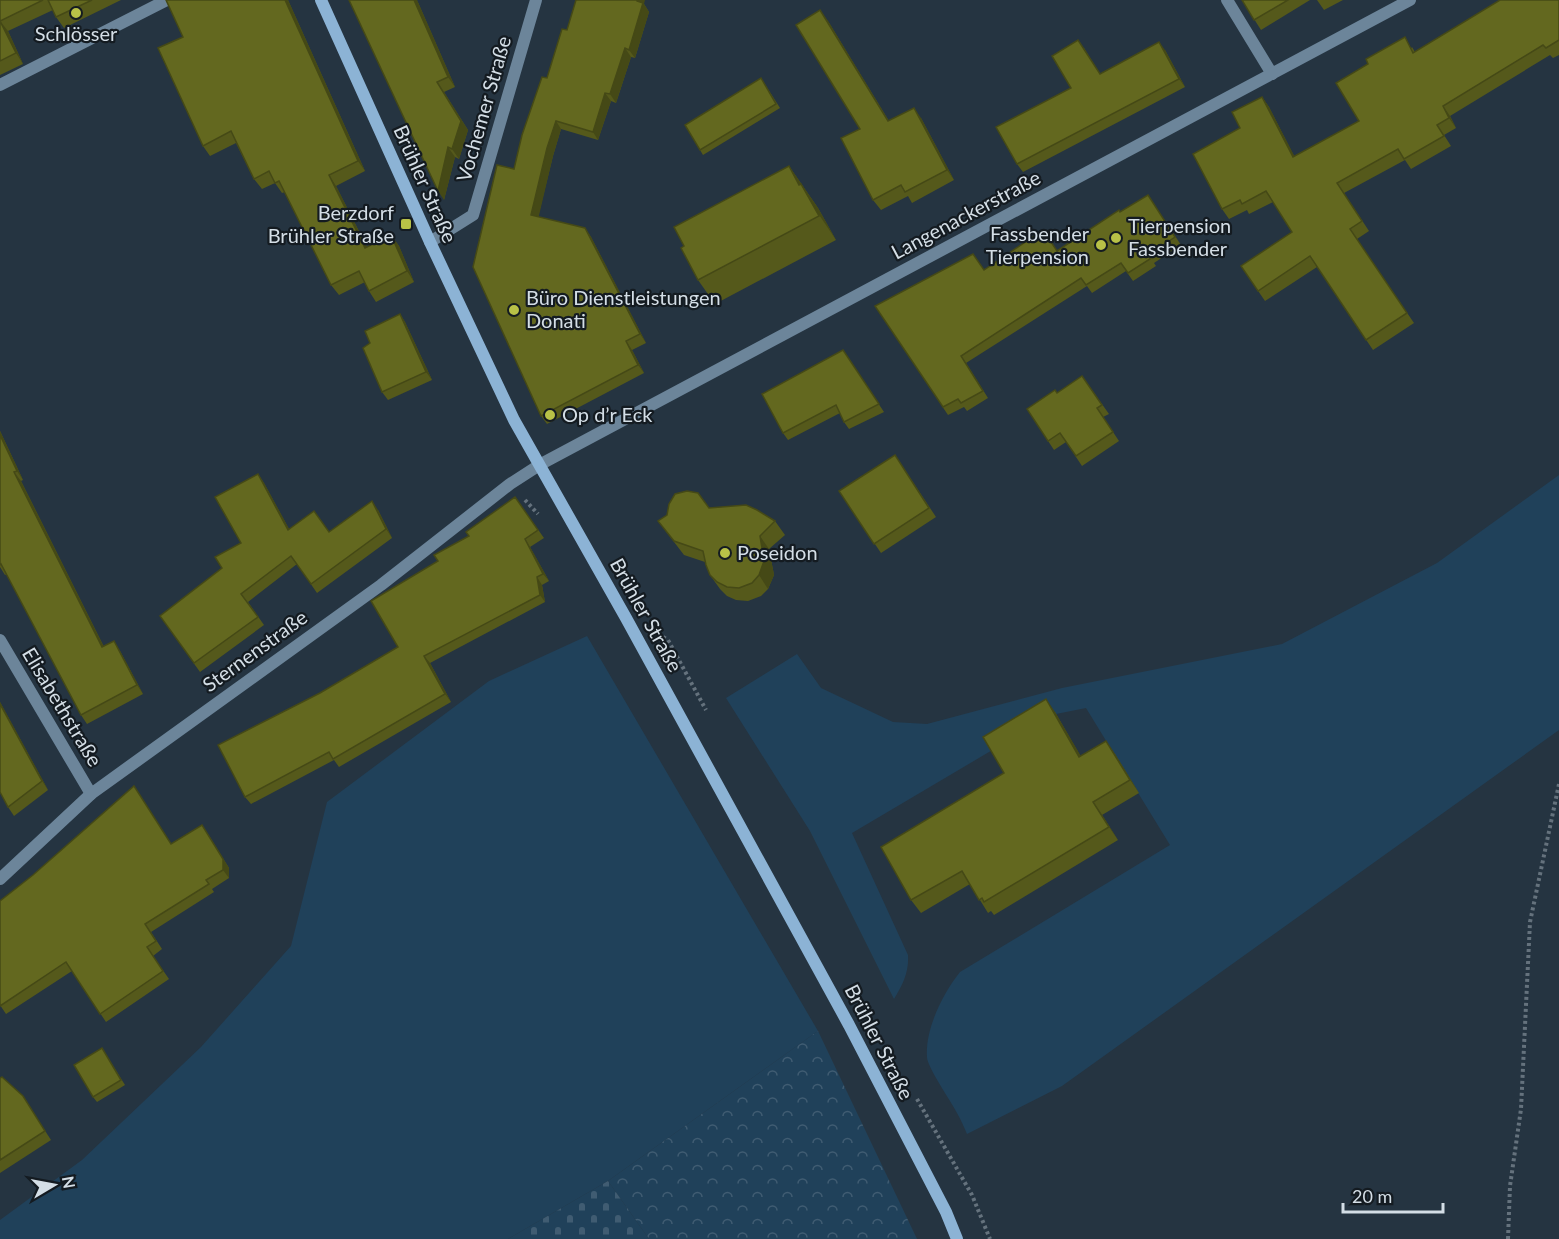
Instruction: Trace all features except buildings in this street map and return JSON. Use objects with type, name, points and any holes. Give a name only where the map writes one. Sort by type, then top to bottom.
[{"type":"main road","name":"Brühler Straße","points":[[321,0],[430,242],[514,420],[541,465],[849,1025],[946,1212],[957,1239]]},
{"type":"street","points":[[0,85],[167,0]]},
{"type":"street","name":"Vochemer Straße","points":[[430,242],[473,215],[536,0]]},
{"type":"street","points":[[1227,0],[1272,74]]},
{"type":"street","name":"Langenackerstraße","points":[[541,465],[1410,0]]},
{"type":"street","name":"Sternenstraße","points":[[0,879],[91,794],[381,585],[510,484],[541,465]]},
{"type":"street","name":"Elisabethstraße","points":[[0,640],[91,794]]},
{"type":"path","points":[[1508,1239],[1509,1186],[1521,1109],[1530,921],[1559,784]]},
{"type":"green space","points":[[1559,475],[1559,730],[1062,1086],[967,1134],[927,1057],[929,1035],[936,1012],[960,972],[1170,845],[1086,708],[1055,713],[852,833],[908,955],[905,978],[894,999],[810,831],[726,698],[797,654],[821,688],[893,722],[927,724],[1062,688],[1282,644],[1437,563]]},
{"type":"green space","points":[[587,636],[818,1031],[608,1181],[508,1239],[0,1239],[0,1220],[82,1160],[201,1047],[291,946],[327,802],[489,681]]},
{"type":"green space","points":[[818,1031],[917,1239],[649,1239],[608,1181]]},
{"type":"green space","points":[[608,1181],[649,1239],[508,1239]]},
{"type":"place","name":"Schlösser","points":[[76,13]]},
{"type":"place","name":"Berzdorf Brühler Straße","points":[[406,224]]},
{"type":"place","name":"Tierpension Fassbender","points":[[1116,238]]},
{"type":"place","name":"Fassbender Tierpension","points":[[1101,245]]},
{"type":"place","name":"Büro Dienstleistungen Donati","points":[[514,310]]},
{"type":"place","name":"Op d’r Eck","points":[[550,415]]},
{"type":"place","name":"Poseidon","points":[[725,553]]}]
